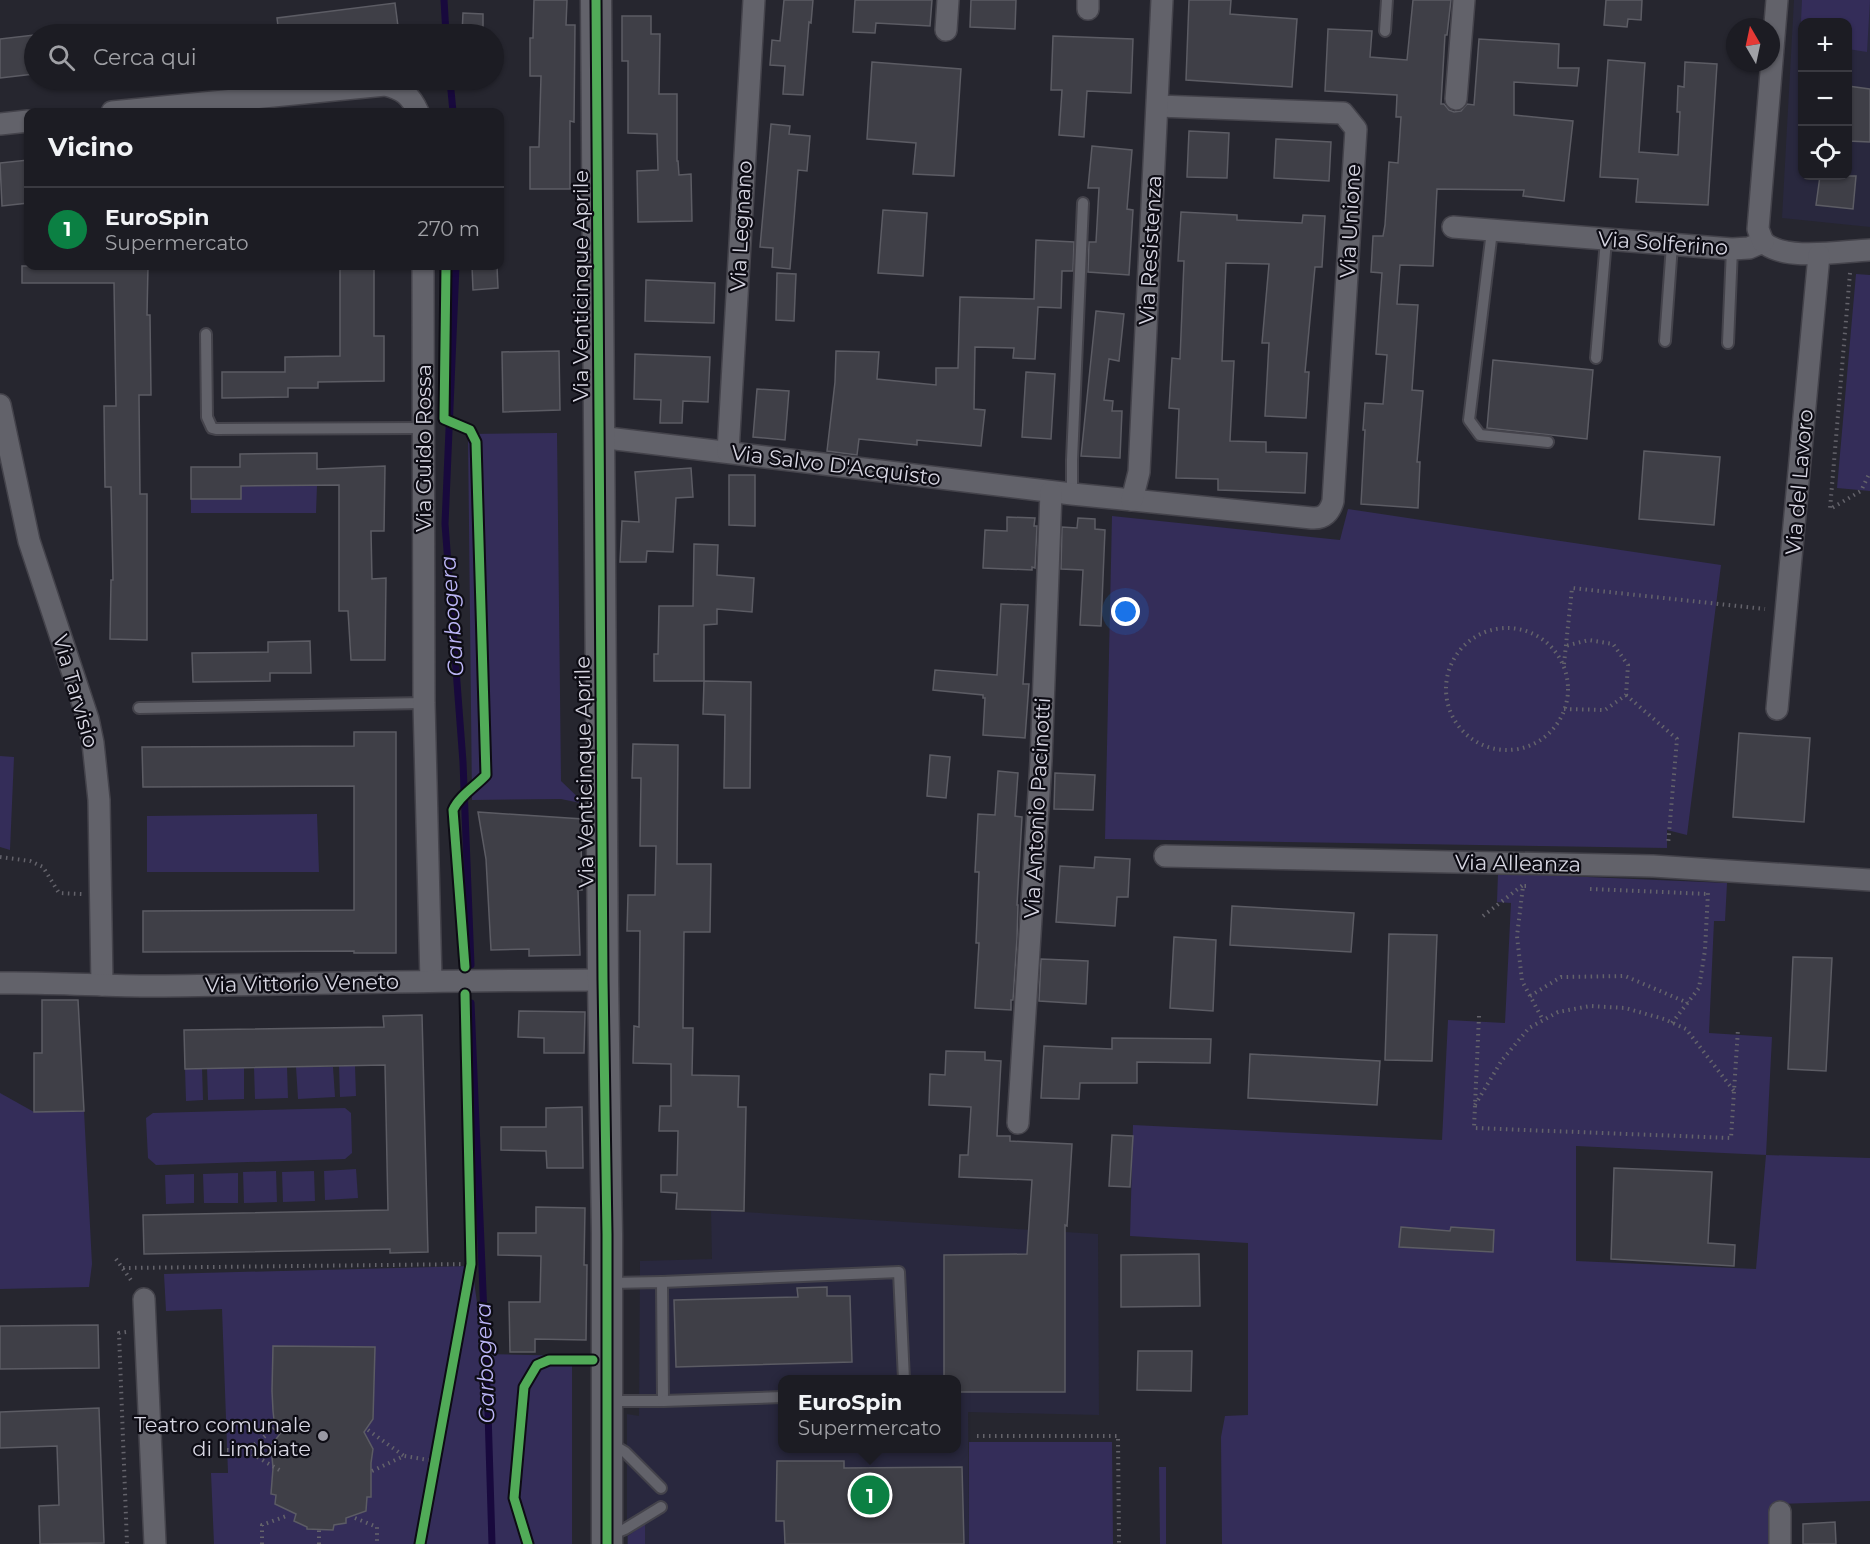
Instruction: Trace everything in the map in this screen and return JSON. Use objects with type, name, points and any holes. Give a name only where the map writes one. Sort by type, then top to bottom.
[{"type":"street","name":"Via Venticinque Aprile","points":[[597,0],[607,1401],[616,1447],[613,1537]]},
{"type":"street","name":"Via Legnano","points":[[728,452],[754,0]]},
{"type":"street","points":[[946,30],[948,0]]},
{"type":"street","name":"Via Resistenza","points":[[1132,500],[1138,472],[1162,0]]},
{"type":"street","points":[[1456,99],[1464,0]]},
{"type":"street","points":[[1777,0],[1758,229],[1763,242],[1769,248],[1779,251],[1819,255],[1870,250]]},
{"type":"street","points":[[152,108],[334,90]]},
{"type":"street","points":[[401,90],[407,94],[416,108]]},
{"type":"street","name":"Via Unione","points":[[1158,106],[1343,113],[1356,129],[1334,501],[1324,516]]},
{"type":"street","points":[[0,124],[24,121]]},
{"type":"street","name":"Via Solferino","points":[[1453,227],[1732,249],[1749,248],[1763,242]]},
{"type":"street","name":"Via del Lavoro","points":[[1777,709],[1819,255]]},
{"type":"street","name":"Via Guido Rossa","points":[[423,270],[424,703],[431,981]]},
{"type":"street","name":"Via Tarvisio","points":[[0,405],[29,541],[92,737],[99,800],[102,985]]},
{"type":"street","name":"Via Salvo D'Acquisto","points":[[599,437],[1061,493],[1312,518],[1324,516]]},
{"type":"street","name":"Via Antonio Pacinotti","points":[[1018,1123],[1061,493]]},
{"type":"street","name":"Via Alleanza","points":[[1165,856],[1653,866],[1870,880]]},
{"type":"street","name":"Via Vittorio Veneto","points":[[0,983],[48,982],[152,986],[603,980]]},
{"type":"street","points":[[144,1299],[155,1544]]},
{"type":"street","points":[[1779,1544],[1780,1512]]},
{"type":"lane","points":[[1385,31],[1387,0]]},
{"type":"lane","points":[[1061,493],[1072,448],[1083,203]]},
{"type":"lane","points":[[1492,231],[1469,420],[1480,435],[1548,442]]},
{"type":"lane","points":[[1596,358],[1606,240]]},
{"type":"lane","points":[[1665,341],[1672,244]]},
{"type":"lane","points":[[1728,343],[1732,249]]},
{"type":"lane","points":[[206,334],[207,417],[212,428],[423,428]]},
{"type":"lane","points":[[139,708],[424,703]]},
{"type":"lane","points":[[607,1283],[899,1272],[904,1375]]},
{"type":"lane","points":[[662,1282],[663,1401]]},
{"type":"lane","points":[[607,1401],[778,1396]]},
{"type":"lane","points":[[616,1447],[661,1488]]},
{"type":"lane","points":[[613,1537],[661,1508]]},
{"type":"path","points":[[1851,265],[1830,509],[1861,490],[1870,472]]},
{"type":"path","points":[[1563,667],[1572,588],[1787,612]]},
{"type":"path","points":[[1509,628],[1529,632],[1546,642],[1559,657],[1567,676],[1568,695],[1564,709],[1550,733],[1533,745],[1512,750],[1491,749],[1473,741],[1458,728],[1449,710],[1445,690],[1448,671],[1457,653],[1471,639],[1489,630],[1509,628]]},
{"type":"path","points":[[1565,646],[1589,640],[1613,644],[1628,665],[1626,695]]},
{"type":"path","points":[[1564,709],[1605,710],[1626,695]]},
{"type":"path","points":[[1626,695],[1677,739],[1668,845]]},
{"type":"path","points":[[0,857],[30,861],[43,867],[59,893],[84,894]]},
{"type":"path","points":[[1522,863],[1523,886],[1517,936],[1522,981],[1543,1020]]},
{"type":"path","points":[[1672,1023],[1699,988],[1705,950],[1710,870]]},
{"type":"path","points":[[1483,916],[1523,886],[1534,886]]},
{"type":"path","points":[[1581,888],[1708,894]]},
{"type":"path","points":[[1530,996],[1561,977],[1625,976],[1688,1003]]},
{"type":"path","points":[[1475,1105],[1502,1060],[1529,1028],[1558,1012],[1590,1006],[1625,1008],[1686,1029],[1734,1091]]},
{"type":"path","points":[[1479,1016],[1474,1128],[1731,1138],[1738,1029]]},
{"type":"path","points":[[469,1275],[471,1252]]},
{"type":"path","points":[[117,1259],[123,1268],[471,1264]]},
{"type":"path","points":[[128,1544],[118,1333],[132,1332]]},
{"type":"path","points":[[247,1451],[278,1425]]},
{"type":"path","points":[[368,1430],[404,1456]]},
{"type":"path","points":[[977,1436],[1118,1436],[1119,1544]]},
{"type":"path","points":[[227,1450],[247,1451],[281,1472]]},
{"type":"path","points":[[372,1472],[404,1456],[436,1457],[433,1473]]},
{"type":"path","points":[[262,1544],[262,1525],[289,1515]]},
{"type":"path","points":[[355,1518],[377,1527],[377,1544]]},
{"type":"path","points":[[319,1529],[319,1544]]},
{"type":"shaded area","points":[[1794,0],[1870,0],[1870,227],[1782,218]]},
{"type":"shaded area","points":[[1802,0],[1870,0],[1867,52],[1852,50],[1852,18],[1801,18]]},
{"type":"shaded area","points":[[1856,274],[1870,275],[1870,491],[1837,488]]},
{"type":"shaded area","points":[[557,433],[561,781],[585,804],[561,799],[472,800],[468,434]]},
{"type":"shaded area","points":[[317,485],[316,513],[191,513],[191,499],[240,499],[241,486]]},
{"type":"shaded area","points":[[1348,509],[1721,565],[1687,835],[1667,830],[1667,848],[1105,839],[1112,516],[1340,540]]},
{"type":"shaded area","points":[[0,756],[14,757],[10,850],[0,847]]},
{"type":"shaded area","points":[[317,814],[319,872],[147,872],[147,816]]},
{"type":"shaded area","points":[[1498,873],[1727,883],[1725,921],[1714,921],[1709,1033],[1772,1037],[1766,1155],[1870,1158],[1870,1501],[1776,1504],[1768,1544],[1222,1544],[1221,1437],[1225,1416],[1248,1415],[1248,1243],[1130,1236],[1133,1125],[1442,1140],[1448,1020],[1505,1023],[1511,903],[1497,902]],"holes":[[[1576,1146],[1766,1155],[1756,1269],[1576,1261]]]},
{"type":"shaded area","points":[[339,1066],[355,1066],[356,1096],[340,1097]]},
{"type":"shaded area","points":[[287,1067],[288,1098],[255,1099],[254,1068]]},
{"type":"shaded area","points":[[296,1067],[333,1067],[335,1097],[298,1099]]},
{"type":"shaded area","points":[[202,1068],[203,1100],[186,1101],[185,1069]]},
{"type":"shaded area","points":[[207,1068],[244,1068],[244,1099],[208,1100]]},
{"type":"shaded area","points":[[0,1093],[34,1112],[84,1111],[92,1264],[89,1287],[0,1289]]},
{"type":"shaded area","points":[[345,1108],[351,1113],[352,1153],[345,1159],[156,1165],[148,1158],[146,1118],[153,1113]]},
{"type":"shaded area","points":[[356,1169],[358,1198],[325,1200],[324,1171]]},
{"type":"shaded area","points":[[276,1171],[277,1202],[244,1203],[243,1172]]},
{"type":"shaded area","points":[[314,1171],[315,1201],[283,1202],[282,1172]]},
{"type":"shaded area","points":[[238,1173],[238,1203],[204,1203],[203,1174]]},
{"type":"shaded area","points":[[194,1174],[194,1203],[166,1204],[165,1175]]},
{"type":"shaded area","points":[[711,1210],[1098,1234],[1099,1415],[968,1412],[969,1544],[627,1544],[627,1414],[639,1416],[640,1261],[712,1259]]},
{"type":"shaded area","points":[[472,1266],[484,1354],[572,1356],[572,1544],[214,1544],[211,1473],[228,1473],[222,1309],[166,1311],[164,1274]]},
{"type":"shaded area","points":[[969,1442],[1112,1442],[1113,1544],[969,1544]]},
{"type":"shaded area","points":[[1159,1467],[1166,1467],[1166,1544],[1160,1544]]},
{"type":"shaded area","points":[[645,1523],[645,1544],[628,1544],[628,1536]]},
{"type":"building","points":[[534,0],[567,0],[566,25],[575,25],[574,122],[570,121],[570,189],[530,189],[530,147],[539,147],[541,76],[530,76],[530,38],[533,38]]},
{"type":"building","points":[[784,0],[813,0],[803,95],[783,94],[785,66],[770,65],[772,40],[780,41]]},
{"type":"building","points":[[855,0],[932,0],[930,26],[876,23],[875,33],[853,32]]},
{"type":"building","points":[[971,0],[1016,0],[1015,29],[970,27]]},
{"type":"building","points":[[1189,0],[1231,0],[1230,14],[1297,19],[1292,87],[1186,80]]},
{"type":"building","points":[[1413,0],[1451,0],[1447,35],[1445,35],[1441,104],[1449,110],[1461,111],[1467,104],[1474,105],[1479,39],[1559,44],[1558,68],[1579,68],[1577,86],[1514,82],[1514,115],[1573,121],[1564,201],[1523,196],[1524,190],[1437,189],[1433,266],[1400,265],[1397,304],[1418,305],[1412,390],[1423,391],[1417,462],[1420,462],[1418,508],[1361,504],[1365,403],[1383,404],[1387,355],[1376,354],[1382,273],[1371,272],[1373,236],[1383,236],[1385,225],[1389,162],[1398,163],[1401,117],[1396,117],[1397,95],[1325,91],[1328,29],[1372,31],[1370,57],[1407,60]]},
{"type":"building","points":[[1606,0],[1642,0],[1641,20],[1628,19],[1627,27],[1604,25]]},
{"type":"building","points":[[395,3],[398,24],[278,24],[277,18]]},
{"type":"building","points":[[463,13],[483,14],[483,24],[462,24]]},
{"type":"building","points":[[622,16],[651,16],[651,34],[660,34],[659,94],[677,94],[677,161],[679,175],[691,174],[692,221],[638,222],[637,171],[658,170],[657,134],[628,133],[628,61],[622,61]]},
{"type":"building","points":[[24,36],[24,75],[0,78],[0,39]]},
{"type":"building","points":[[1053,36],[1133,39],[1131,93],[1087,91],[1084,137],[1059,135],[1062,90],[1051,90]]},
{"type":"building","points":[[1608,60],[1645,63],[1639,152],[1678,155],[1680,112],[1677,112],[1678,86],[1684,87],[1685,62],[1717,64],[1708,205],[1636,202],[1638,179],[1600,177]]},
{"type":"building","points":[[872,62],[961,69],[954,176],[913,174],[916,143],[867,139]]},
{"type":"building","points":[[1852,87],[1870,89],[1870,142],[1852,141]]},
{"type":"building","points":[[771,124],[790,126],[789,134],[810,136],[807,171],[798,170],[790,269],[772,267],[773,248],[760,247]]},
{"type":"building","points":[[1189,131],[1229,133],[1227,178],[1187,177]]},
{"type":"building","points":[[1276,139],[1331,142],[1329,181],[1274,178]]},
{"type":"building","points":[[1092,146],[1132,150],[1127,209],[1133,210],[1129,275],[1088,272],[1089,242],[1096,242],[1099,188],[1088,188]]},
{"type":"building","points":[[24,160],[24,203],[2,206],[0,163]]},
{"type":"building","points":[[1852,176],[1856,176],[1853,209],[1816,205],[1819,180],[1852,180]]},
{"type":"building","points":[[883,210],[927,213],[923,276],[878,273]]},
{"type":"building","points":[[1181,212],[1237,215],[1237,220],[1302,223],[1303,215],[1325,216],[1322,267],[1315,267],[1305,372],[1309,372],[1306,418],[1265,416],[1269,343],[1262,343],[1269,264],[1226,263],[1222,361],[1234,361],[1230,441],[1266,442],[1266,452],[1307,453],[1305,493],[1218,490],[1218,479],[1176,478],[1179,409],[1169,408],[1172,358],[1180,359],[1184,261],[1178,261]]},
{"type":"building","points":[[1036,240],[1074,242],[1073,271],[1062,271],[1061,308],[1038,307],[1035,359],[1013,358],[1014,348],[975,347],[974,409],[985,410],[981,446],[917,440],[917,445],[859,439],[857,455],[827,451],[836,351],[879,352],[877,379],[936,385],[936,368],[958,368],[960,297],[1034,299]]},
{"type":"building","points":[[22,266],[24,270],[148,270],[147,315],[150,315],[151,395],[139,395],[140,494],[147,494],[147,640],[110,639],[111,580],[113,580],[111,487],[105,487],[104,406],[116,406],[114,283],[22,283]]},
{"type":"building","points":[[340,270],[374,270],[374,336],[384,336],[384,381],[318,382],[318,388],[288,388],[288,397],[222,398],[222,372],[285,372],[285,357],[340,356]]},
{"type":"building","points":[[472,270],[497,270],[498,288],[473,290]]},
{"type":"building","points":[[777,273],[796,274],[794,321],[776,320]]},
{"type":"building","points":[[646,280],[715,283],[714,323],[645,321]]},
{"type":"building","points":[[1096,311],[1124,314],[1119,361],[1109,359],[1104,400],[1113,401],[1112,411],[1122,411],[1120,458],[1081,456]]},
{"type":"building","points":[[559,351],[560,410],[503,412],[502,352]]},
{"type":"building","points":[[635,354],[710,357],[708,402],[683,401],[682,423],[660,423],[661,400],[634,399]]},
{"type":"building","points":[[1493,360],[1593,370],[1587,439],[1487,428]]},
{"type":"building","points":[[1026,372],[1055,374],[1051,439],[1022,437]]},
{"type":"building","points":[[757,389],[789,391],[785,440],[753,437]]},
{"type":"building","points":[[1644,451],[1720,457],[1714,525],[1639,519]]},
{"type":"building","points":[[317,453],[317,469],[385,466],[384,531],[371,531],[372,579],[386,578],[385,660],[351,660],[348,611],[339,611],[339,485],[241,486],[241,499],[191,499],[191,467],[240,467],[240,454]]},
{"type":"building","points":[[691,468],[693,497],[676,498],[673,552],[647,551],[646,562],[620,562],[622,521],[639,522],[635,472]]},
{"type":"building","points":[[729,475],[755,475],[755,526],[729,525]]},
{"type":"building","points":[[1007,517],[1035,518],[1034,526],[1037,526],[1035,568],[1032,567],[1032,570],[983,568],[985,530],[1007,531]]},
{"type":"building","points":[[1078,518],[1095,519],[1095,529],[1105,530],[1101,626],[1080,625],[1083,570],[1061,569],[1062,527],[1077,528]]},
{"type":"building","points":[[694,544],[718,545],[717,575],[754,578],[752,612],[717,609],[717,624],[704,625],[704,681],[654,681],[654,654],[658,654],[659,606],[693,606]]},
{"type":"building","points":[[1001,604],[1028,605],[1023,684],[1029,684],[1025,738],[983,735],[985,698],[983,695],[933,690],[935,670],[997,675]]},
{"type":"building","points":[[310,641],[311,673],[270,673],[270,681],[193,682],[192,653],[268,652],[268,642]]},
{"type":"building","points":[[704,681],[751,682],[750,788],[724,788],[725,715],[703,714]]},
{"type":"building","points":[[354,732],[396,732],[396,953],[354,953],[354,951],[143,952],[143,911],[354,910],[354,786],[143,787],[142,747],[354,746]]},
{"type":"building","points":[[1739,733],[1810,738],[1804,822],[1733,817]]},
{"type":"building","points":[[633,744],[678,745],[677,864],[711,864],[710,932],[684,932],[683,1028],[693,1028],[692,1075],[739,1076],[738,1107],[746,1107],[744,1211],[676,1209],[677,1193],[661,1192],[661,1175],[677,1175],[678,1131],[659,1131],[660,1106],[671,1106],[671,1064],[633,1063],[634,1026],[639,1027],[640,931],[627,931],[628,895],[655,895],[656,846],[640,846],[641,778],[632,778]]},
{"type":"building","points":[[930,755],[950,757],[946,798],[927,796]]},
{"type":"building","points":[[998,771],[1018,773],[1015,816],[1022,817],[1017,938],[1011,1010],[975,1008],[979,943],[976,943],[979,872],[975,872],[978,814],[995,815]]},
{"type":"building","points":[[1055,773],[1095,775],[1093,810],[1054,809]]},
{"type":"building","points":[[478,812],[583,819],[582,890],[578,890],[580,955],[529,956],[529,949],[491,950],[486,859]]},
{"type":"building","points":[[1095,857],[1130,859],[1128,897],[1117,897],[1115,926],[1056,922],[1060,866],[1094,868]]},
{"type":"building","points":[[1232,906],[1354,913],[1351,952],[1230,945]]},
{"type":"building","points":[[1389,934],[1437,935],[1432,1061],[1385,1060]]},
{"type":"building","points":[[1174,937],[1216,940],[1213,1011],[1170,1008]]},
{"type":"building","points":[[1793,957],[1832,958],[1826,1071],[1788,1069]]},
{"type":"building","points":[[1041,959],[1088,961],[1086,1004],[1039,1001]]},
{"type":"building","points":[[42,1000],[78,1000],[84,1111],[34,1112],[34,1053],[42,1053]]},
{"type":"building","points":[[519,1011],[585,1012],[584,1053],[544,1053],[544,1038],[518,1037]]},
{"type":"building","points":[[422,1015],[428,1252],[390,1253],[390,1249],[144,1254],[143,1215],[388,1210],[385,1065],[185,1069],[184,1030],[384,1027],[383,1016]]},
{"type":"building","points":[[1112,1038],[1211,1039],[1210,1063],[1137,1062],[1137,1083],[1080,1083],[1079,1099],[1041,1098],[1044,1046],[1112,1049]]},
{"type":"building","points":[[946,1051],[985,1052],[985,1060],[1001,1061],[997,1136],[1010,1136],[1010,1141],[1072,1144],[1067,1226],[1065,1225],[1065,1392],[961,1392],[961,1375],[944,1375],[944,1255],[1027,1254],[1032,1180],[959,1177],[960,1155],[968,1155],[971,1107],[929,1105],[930,1074],[945,1075]]},
{"type":"building","points":[[1250,1054],[1380,1061],[1377,1105],[1248,1098]]},
{"type":"building","points":[[582,1107],[583,1168],[547,1168],[546,1151],[501,1150],[501,1127],[546,1127],[546,1108]]},
{"type":"building","points":[[1112,1135],[1133,1136],[1130,1187],[1109,1186]]},
{"type":"building","points":[[1614,1168],[1712,1172],[1708,1243],[1735,1245],[1734,1266],[1611,1259]]},
{"type":"building","points":[[536,1207],[585,1208],[586,1340],[535,1339],[535,1352],[510,1352],[509,1302],[540,1302],[541,1256],[498,1255],[498,1233],[536,1233]]},
{"type":"building","points":[[1401,1227],[1450,1231],[1451,1227],[1494,1230],[1493,1252],[1399,1247]]},
{"type":"building","points":[[1199,1254],[1200,1306],[1121,1307],[1121,1255]]},
{"type":"building","points":[[827,1287],[827,1296],[850,1296],[852,1362],[676,1367],[674,1300],[798,1297],[797,1288]]},
{"type":"building","points":[[98,1325],[99,1368],[0,1369],[0,1326]]},
{"type":"building","name":"Teatro comunale di Limbiate","points":[[273,1346],[375,1347],[373,1419],[364,1432],[373,1449],[371,1497],[367,1497],[366,1511],[346,1518],[346,1523],[334,1525],[333,1530],[307,1529],[294,1521],[296,1514],[275,1504],[276,1495],[271,1494],[273,1468],[271,1446],[282,1431],[274,1420],[273,1411]]},
{"type":"building","points":[[1138,1351],[1192,1351],[1191,1391],[1137,1390]]},
{"type":"building","points":[[99,1408],[104,1543],[40,1544],[39,1506],[59,1505],[57,1446],[0,1448],[0,1412]]},
{"type":"building","points":[[777,1461],[844,1461],[844,1468],[962,1467],[964,1544],[785,1544],[784,1521],[776,1521]]},
{"type":"building","points":[[1835,1522],[1836,1544],[1803,1544],[1803,1524]]},
{"type":"waterway","name":"Garbogera","points":[[444,0],[445,24]]},
{"type":"waterway","name":"Garbogera","points":[[451,90],[453,108]]},
{"type":"waterway","name":"Garbogera","points":[[456,270],[445,524],[463,762],[471,965]]},
{"type":"waterway","name":"Garbogera","points":[[471,1003],[492,1544]]},
{"type":"cycle path","points":[[596,0],[607,1234],[607,1544]]},
{"type":"cycle path","points":[[446,270],[444,419],[470,430],[476,442],[486,775],[463,796],[453,810],[465,967]]},
{"type":"cycle path","points":[[420,1544],[471,1264],[465,994]]},
{"type":"cycle path","points":[[528,1544],[514,1498],[524,1387],[537,1365],[549,1360],[593,1360]]},
{"type":"place","name":"Teatro comunale di Limbiate","points":[[323,1436]]},
{"type":"place","name":"EuroSpin","points":[[870,1495]]}]
